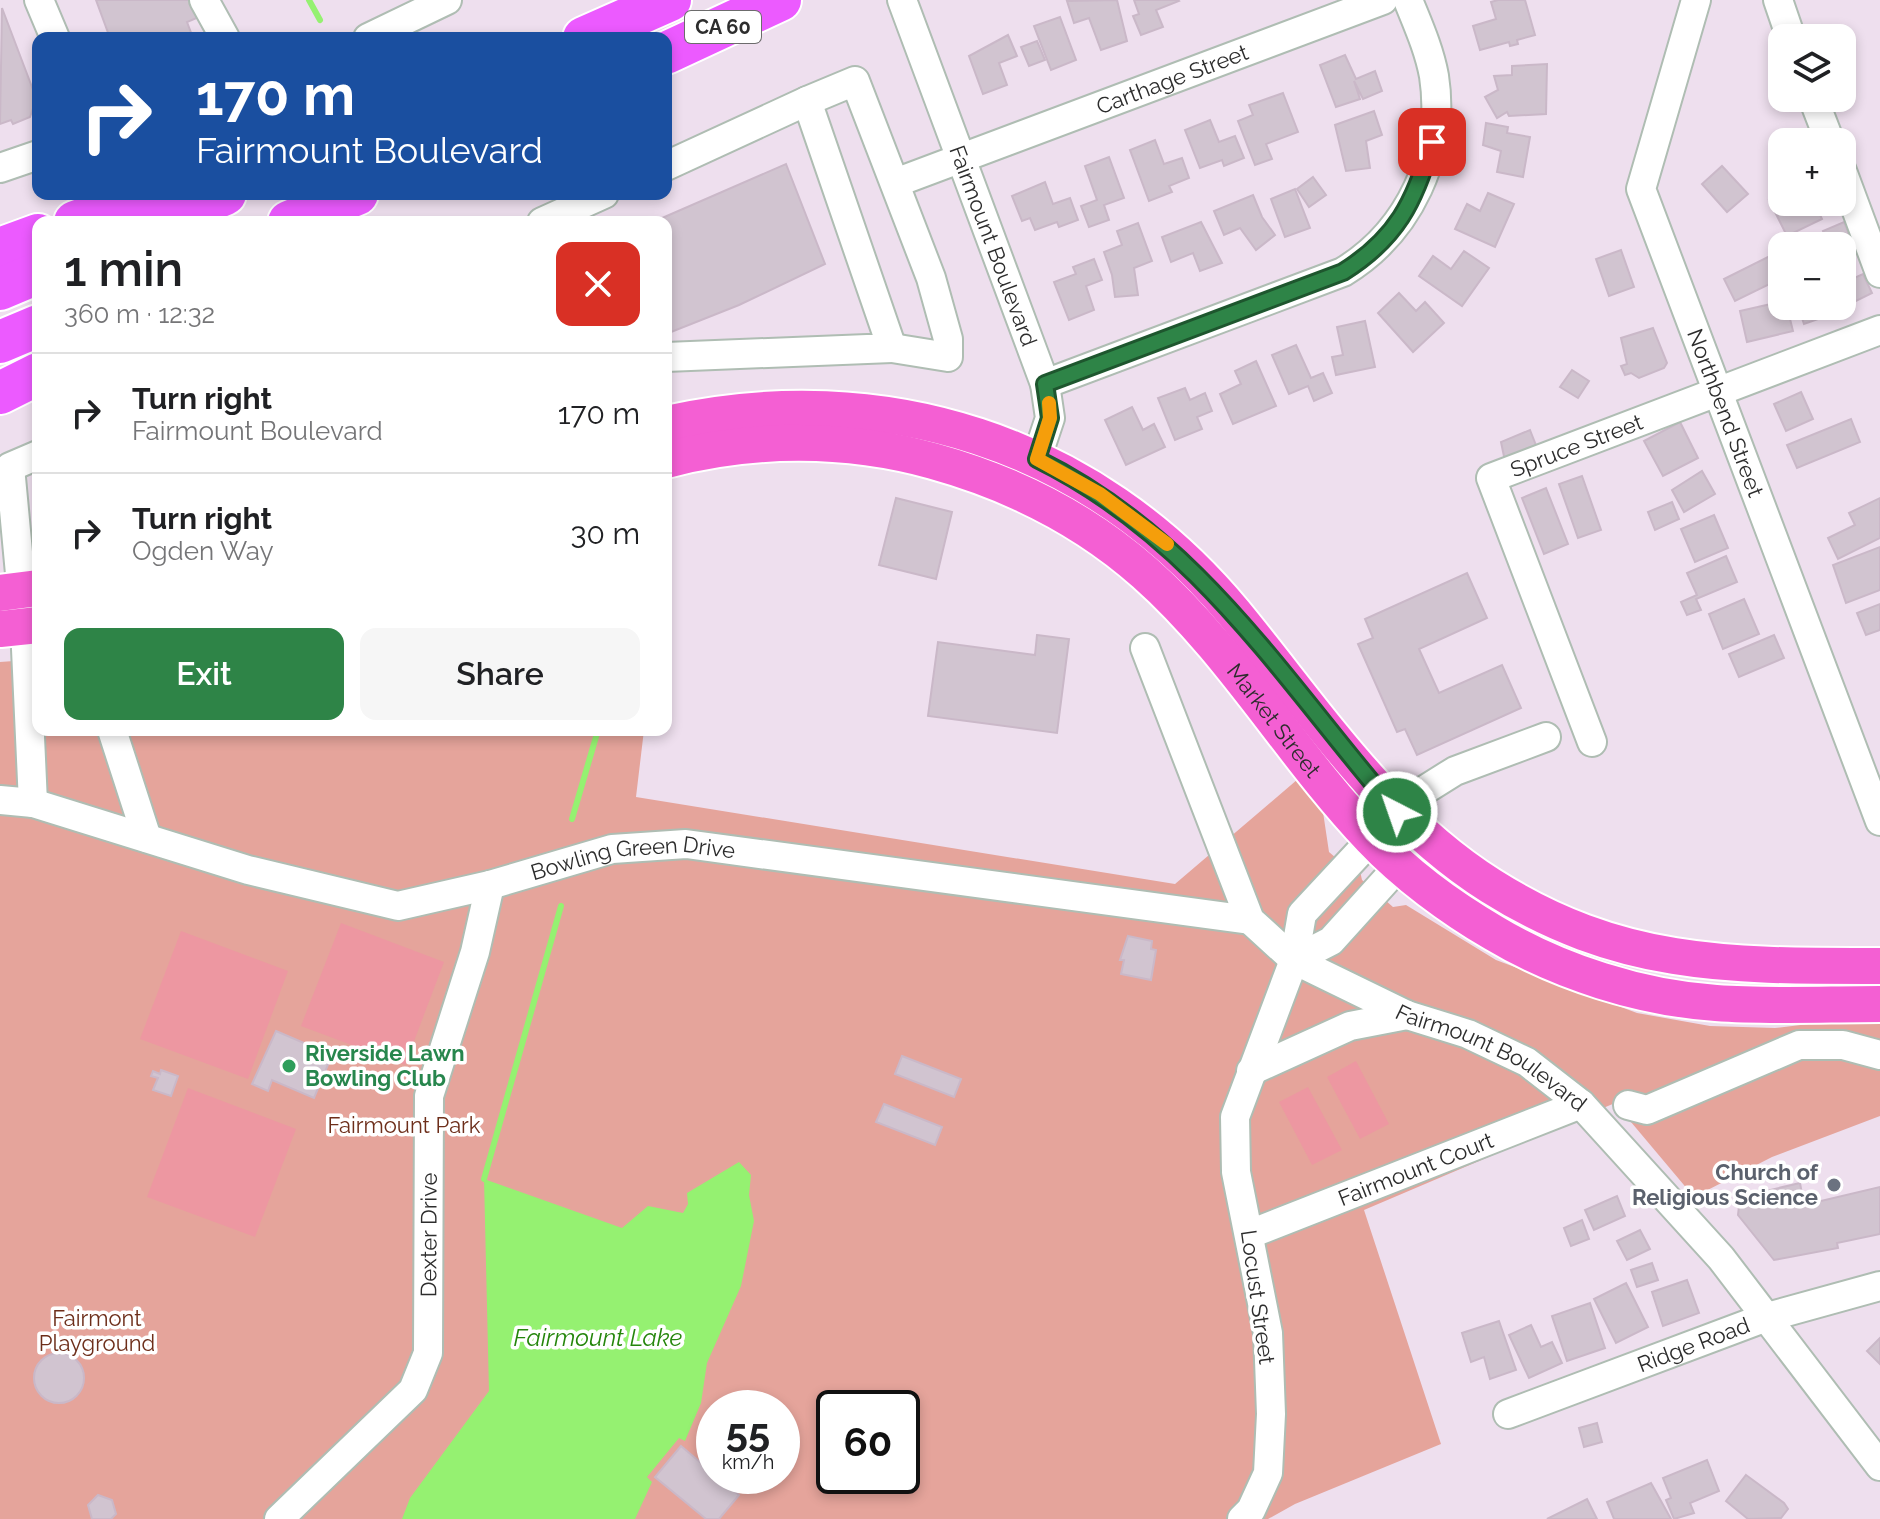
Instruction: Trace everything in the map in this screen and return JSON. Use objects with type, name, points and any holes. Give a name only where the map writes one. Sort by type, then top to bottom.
[{"type":"highway","name":"CA 60","points":[[598,32],[670,0]]},
{"type":"highway","name":"CA 60","points":[[672,50],[780,0]]},
{"type":"highway","points":[[92,216],[136,200]]},
{"type":"highway","points":[[172,216],[211,200]]},
{"type":"highway","points":[[304,216],[342,200]]},
{"type":"highway","points":[[347,216],[362,200]]},
{"type":"highway","points":[[0,249],[32,237]]},
{"type":"highway","points":[[0,289],[32,276]]},
{"type":"highway","points":[[0,342],[32,329]]},
{"type":"highway","points":[[0,393],[32,377]]},
{"type":"main road","name":"Market Street","points":[[672,423],[707,415],[783,408],[846,410],[965,430],[1037,459],[1124,510],[1188,563],[1232,611],[1397,812],[1425,837],[1494,888],[1562,925],[1653,954],[1732,966],[1880,966]]},
{"type":"main road","name":"Market Street","points":[[672,459],[754,445],[829,444],[919,457],[1025,493],[1106,542],[1165,592],[1372,839],[1400,865],[1495,934],[1553,962],[1642,991],[1715,1003],[1880,1004]]},
{"type":"street","points":[[39,0],[52,32]]},
{"type":"street","points":[[204,0],[222,32]]},
{"type":"street","points":[[378,32],[403,10],[447,0]]},
{"type":"street","name":"Fairmount Boulevard","points":[[902,0],[1045,384],[1050,418],[1025,493]]},
{"type":"street","name":"Carthage Street","points":[[895,183],[1383,0]]},
{"type":"street","points":[[1045,384],[1343,272],[1381,246],[1401,220],[1421,181],[1432,142],[1436,108],[1426,45],[1408,0]]},
{"type":"street","name":"Northbend Street","points":[[1696,0],[1641,189],[1880,821]]},
{"type":"street","points":[[1778,0],[1786,24]]},
{"type":"street","points":[[672,163],[855,81],[931,278],[948,339],[948,357],[892,348],[672,357]]},
{"type":"street","points":[[807,101],[892,348]]},
{"type":"street","points":[[0,168],[32,157]]},
{"type":"street","points":[[556,216],[591,200]]},
{"type":"street","points":[[1856,209],[1880,273]]},
{"type":"street","name":"Spruce Street","points":[[1592,742],[1491,478],[1880,330]]},
{"type":"street","points":[[32,458],[10,467],[21,627],[32,694]]},
{"type":"street","name":"Fairmount Boulevard","points":[[1145,648],[1250,920],[1294,960],[1407,1015],[1468,1034],[1527,1062],[1581,1104],[1721,1258],[1880,1466]]},
{"type":"street","points":[[33,803],[34,736]]},
{"type":"street","points":[[114,736],[147,838]]},
{"type":"street","points":[[1294,960],[1302,914],[1397,812],[1455,771],[1546,737]]},
{"type":"street","name":"Bowling Green Drive","points":[[0,800],[33,803],[248,870],[398,906],[634,846],[714,847],[1250,920]]},
{"type":"street","points":[[1294,960],[1331,941],[1425,837]]},
{"type":"street","name":"Dexter Drive","points":[[279,1519],[413,1390],[428,1353],[429,1096],[475,952],[490,885]]},
{"type":"street","name":"Locust Street","points":[[1242,1519],[1251,1510],[1268,1473],[1271,1414],[1268,1333],[1236,1172],[1235,1117],[1294,960]]},
{"type":"street","points":[[1251,1071],[1350,1026],[1407,1015]]},
{"type":"street","points":[[1628,1105],[1647,1110],[1799,1045]]},
{"type":"street","points":[[1725,1060],[1754,1047],[1799,1045],[1843,1045],[1880,1055]]},
{"type":"street","name":"Fairmount Court","points":[[1250,1234],[1581,1104]]},
{"type":"street","name":"Ridge Road","points":[[1508,1414],[1764,1318],[1880,1286]]},
{"type":"green space","name":"Fairmount Park","points":[[28,660],[32,688],[32,736],[643,736],[636,797],[1175,884],[1298,779],[1323,812],[1329,852],[1351,871],[1360,871],[1362,880],[1393,907],[1406,905],[1496,960],[1637,1013],[1710,1026],[1775,1028],[1825,1022],[1880,1024],[1880,1116],[1772,1157],[1694,1197],[1615,1103],[1364,1210],[1441,1444],[1295,1504],[1268,1519],[0,1519],[0,662]]},
{"type":"shaded area","points":[[341,923],[444,962],[405,1065],[301,1026]]},
{"type":"shaded area","points":[[181,931],[288,971],[248,1079],[140,1039]]},
{"type":"shaded area","points":[[1356,1061],[1389,1124],[1360,1139],[1327,1077]]},
{"type":"shaded area","points":[[1308,1087],[1342,1150],[1312,1165],[1279,1102]]},
{"type":"shaded area","points":[[188,1088],[296,1129],[255,1237],[147,1197]]},
{"type":"water","name":"Fairmount Lake","points":[[739,1162],[751,1175],[749,1195],[754,1221],[741,1286],[707,1363],[703,1390],[696,1390],[696,1415],[685,1441],[679,1438],[647,1477],[652,1482],[635,1519],[402,1519],[410,1498],[489,1391],[484,1179],[622,1228],[648,1206],[683,1213],[688,1204],[687,1193]]},
{"type":"building","points":[[96,0],[192,0],[199,17],[187,22],[191,32],[108,32]]},
{"type":"building","points":[[1117,0],[1127,41],[1101,50],[1089,18],[1074,23],[1067,1]]},
{"type":"building","points":[[1134,0],[1179,1],[1156,10],[1163,27],[1141,35],[1133,16],[1139,14]]},
{"type":"building","points":[[1525,0],[1535,35],[1517,40],[1518,44],[1510,46],[1509,42],[1480,50],[1473,26],[1496,19],[1491,2]]},
{"type":"building","points":[[2,8],[32,87],[32,111],[30,117],[13,124],[11,120],[0,124]]},
{"type":"building","points":[[1060,17],[1076,60],[1051,70],[1034,26]]},
{"type":"building","points":[[1008,35],[1017,56],[999,63],[1007,85],[983,94],[969,56]]},
{"type":"building","points":[[1037,41],[1045,60],[1029,66],[1021,47]]},
{"type":"building","points":[[1345,55],[1356,79],[1375,71],[1382,91],[1363,99],[1354,81],[1360,99],[1336,107],[1320,65]]},
{"type":"building","points":[[1547,64],[1546,114],[1509,116],[1507,112],[1497,118],[1485,97],[1498,90],[1494,76],[1512,75],[1512,66]]},
{"type":"building","points":[[1283,93],[1298,132],[1266,144],[1272,159],[1255,165],[1238,121],[1253,115],[1249,105]]},
{"type":"building","points":[[1374,111],[1382,135],[1366,141],[1370,168],[1346,171],[1335,125]]},
{"type":"building","points":[[1210,120],[1219,142],[1235,136],[1244,158],[1224,166],[1222,160],[1200,168],[1185,130]]},
{"type":"building","points":[[1486,123],[1508,127],[1507,133],[1530,137],[1523,177],[1497,172],[1501,151],[1483,145]]},
{"type":"building","points":[[1155,140],[1164,164],[1182,158],[1189,178],[1169,186],[1172,192],[1149,201],[1130,150]]},
{"type":"building","points":[[1109,157],[1124,198],[1104,205],[1109,220],[1089,227],[1081,206],[1097,200],[1085,166]]},
{"type":"building","points":[[786,164],[825,264],[739,305],[672,332],[672,216],[667,216]]},
{"type":"building","points":[[1722,166],[1748,194],[1727,212],[1702,184]]},
{"type":"building","points":[[1313,177],[1326,195],[1309,207],[1297,189]]},
{"type":"building","points":[[1045,182],[1053,204],[1070,198],[1078,220],[1059,227],[1057,222],[1035,230],[1030,218],[1022,221],[1012,196]]},
{"type":"building","points":[[1295,189],[1310,228],[1285,237],[1271,199]]},
{"type":"building","points":[[1488,193],[1514,204],[1495,247],[1455,229],[1467,204],[1480,211]]},
{"type":"building","points":[[1253,195],[1262,217],[1275,235],[1256,250],[1240,228],[1224,235],[1214,211]]},
{"type":"building","points":[[1777,216],[1821,216],[1822,219],[1795,232],[1785,232]]},
{"type":"building","points":[[1201,222],[1222,263],[1200,271],[1193,253],[1171,262],[1162,237]]},
{"type":"building","points":[[1844,222],[1848,232],[1823,232]]},
{"type":"building","points":[[1138,223],[1152,261],[1134,268],[1138,295],[1115,297],[1104,252],[1122,245],[1117,231]]},
{"type":"building","points":[[1621,250],[1634,287],[1609,296],[1596,259]]},
{"type":"building","points":[[1464,251],[1489,268],[1462,306],[1419,276],[1433,256],[1451,269]]},
{"type":"building","points":[[1768,257],[1768,285],[1735,301],[1724,279]]},
{"type":"building","points":[[1094,259],[1102,280],[1086,286],[1094,310],[1069,320],[1054,282],[1076,274],[1073,267]]},
{"type":"building","points":[[1863,274],[1872,293],[1856,301],[1856,277]]},
{"type":"building","points":[[1399,293],[1416,311],[1425,302],[1444,323],[1413,352],[1378,313]]},
{"type":"building","points":[[1768,305],[1768,320],[1790,320],[1793,331],[1747,342],[1740,311]]},
{"type":"building","points":[[1365,321],[1375,367],[1336,375],[1332,357],[1343,355],[1337,327]]},
{"type":"building","points":[[1653,328],[1667,363],[1664,368],[1639,378],[1631,373],[1625,375],[1621,366],[1627,364],[1621,338]]},
{"type":"building","points":[[1296,345],[1311,378],[1323,373],[1332,393],[1314,401],[1308,386],[1289,394],[1272,355]]},
{"type":"building","points":[[1256,361],[1276,406],[1233,424],[1220,394],[1241,384],[1235,371]]},
{"type":"building","points":[[1572,370],[1589,381],[1578,398],[1560,387]]},
{"type":"building","points":[[1185,388],[1190,400],[1205,393],[1212,411],[1197,417],[1202,429],[1175,440],[1158,398]]},
{"type":"building","points":[[1801,392],[1813,419],[1786,431],[1774,404]]},
{"type":"building","points":[[1132,407],[1143,430],[1154,424],[1165,447],[1126,465],[1105,420]]},
{"type":"building","points":[[1851,419],[1860,442],[1797,468],[1787,445]]},
{"type":"building","points":[[1680,422],[1698,458],[1663,476],[1644,441]]},
{"type":"building","points":[[1530,430],[1537,448],[1505,461],[1501,442]]},
{"type":"building","points":[[1702,471],[1715,494],[1684,512],[1672,490]]},
{"type":"building","points":[[1582,476],[1601,530],[1578,538],[1559,484]]},
{"type":"building","points":[[1546,488],[1568,544],[1544,554],[1522,498]]},
{"type":"building","points":[[896,498],[952,512],[936,579],[879,565]]},
{"type":"building","points":[[1880,498],[1880,538],[1838,559],[1828,538],[1855,525],[1849,513]]},
{"type":"building","points":[[1672,502],[1679,519],[1655,530],[1648,512]]},
{"type":"building","points":[[1714,515],[1728,548],[1695,562],[1681,529]]},
{"type":"building","points":[[1880,547],[1880,590],[1846,603],[1833,565]]},
{"type":"building","points":[[1726,556],[1737,582],[1696,599],[1701,610],[1687,615],[1681,602],[1697,595],[1687,573]]},
{"type":"building","points":[[1467,573],[1487,618],[1419,649],[1439,693],[1502,665],[1521,708],[1417,755],[1405,729],[1397,732],[1358,644],[1373,638],[1365,619]]},
{"type":"building","points":[[1744,599],[1759,634],[1723,649],[1709,614]]},
{"type":"building","points":[[1880,604],[1880,630],[1866,635],[1857,613]]},
{"type":"building","points":[[1037,635],[1069,639],[1057,733],[928,716],[938,642],[1035,655]]},
{"type":"building","points":[[1774,635],[1784,658],[1739,677],[1729,654]]},
{"type":"building","points":[[1128,936],[1152,941],[1151,949],[1156,950],[1151,980],[1121,974],[1124,960],[1120,960]]},
{"type":"building","points":[[276,1031],[332,1055],[314,1098],[272,1080],[268,1091],[252,1084]]},
{"type":"building","points":[[902,1056],[961,1079],[954,1097],[895,1074]]},
{"type":"building","points":[[161,1070],[178,1076],[171,1096],[153,1090],[158,1078],[151,1076],[153,1071],[160,1074]]},
{"type":"building","points":[[884,1104],[942,1127],[935,1145],[876,1122]]},
{"type":"building","points":[[1800,1183],[1804,1205],[1880,1187],[1880,1234],[1837,1243],[1838,1248],[1774,1260],[1738,1215],[1740,1197]]},
{"type":"building","points":[[1617,1196],[1625,1216],[1594,1230],[1585,1210]]},
{"type":"building","points":[[1582,1220],[1589,1239],[1571,1246],[1564,1228]]},
{"type":"building","points":[[1640,1230],[1650,1249],[1627,1260],[1617,1241]]},
{"type":"building","points":[[1652,1263],[1658,1280],[1637,1287],[1631,1270]]},
{"type":"building","points":[[1687,1280],[1699,1313],[1663,1326],[1652,1292]]},
{"type":"building","points":[[1626,1283],[1648,1327],[1616,1343],[1594,1299]]},
{"type":"building","points":[[1590,1303],[1605,1348],[1567,1361],[1552,1316]]},
{"type":"building","points":[[1499,1321],[1516,1370],[1490,1379],[1484,1357],[1471,1362],[1462,1333]]},
{"type":"building","points":[[1531,1325],[1541,1347],[1552,1342],[1562,1363],[1529,1378],[1509,1335]]},
{"type":"building","points":[[1880,1338],[1880,1364],[1867,1351]]},
{"type":"building","points":[[59,1353],[77,1360],[84,1378],[77,1396],[59,1403],[41,1396],[34,1378],[41,1360]]},
{"type":"building","points":[[1597,1423],[1602,1442],[1584,1447],[1579,1428]]},
{"type":"building","points":[[681,1446],[696,1459],[696,1494],[739,1495],[719,1519],[706,1519],[655,1477]]},
{"type":"building","points":[[1707,1460],[1719,1491],[1690,1503],[1694,1513],[1674,1519],[1666,1500],[1671,1498],[1663,1478]]},
{"type":"building","points":[[1746,1475],[1784,1503],[1788,1509],[1781,1518],[1748,1519],[1726,1501]]},
{"type":"building","points":[[1651,1483],[1671,1519],[1614,1519],[1607,1502]]},
{"type":"building","points":[[98,1495],[112,1500],[116,1514],[111,1519],[92,1519],[88,1505]]},
{"type":"building","points":[[1587,1499],[1597,1519],[1547,1519]]},
{"type":"waterway","points":[[309,0],[320,20]]},
{"type":"waterway","points":[[572,819],[596,736]]},
{"type":"waterway","points":[[484,1179],[561,906]]},
{"type":"slow traffic","points":[[1049,403],[1047,432],[1037,459],[1100,494],[1167,544]]},
{"type":"place","name":"Riverside Lawn Bowling Club","points":[[289,1066]]},
{"type":"place","name":"Church of Religious Science","points":[[1834,1185]]},
{"type":"route","points":[[1397,812],[1232,611],[1188,563],[1124,510],[1067,473],[1037,459],[1050,418],[1045,384],[1343,272],[1363,260],[1381,246],[1401,220],[1421,181],[1432,142]]},
{"type":"park label","name":"Fairmont Playground","points":[[97,1330]]}]
